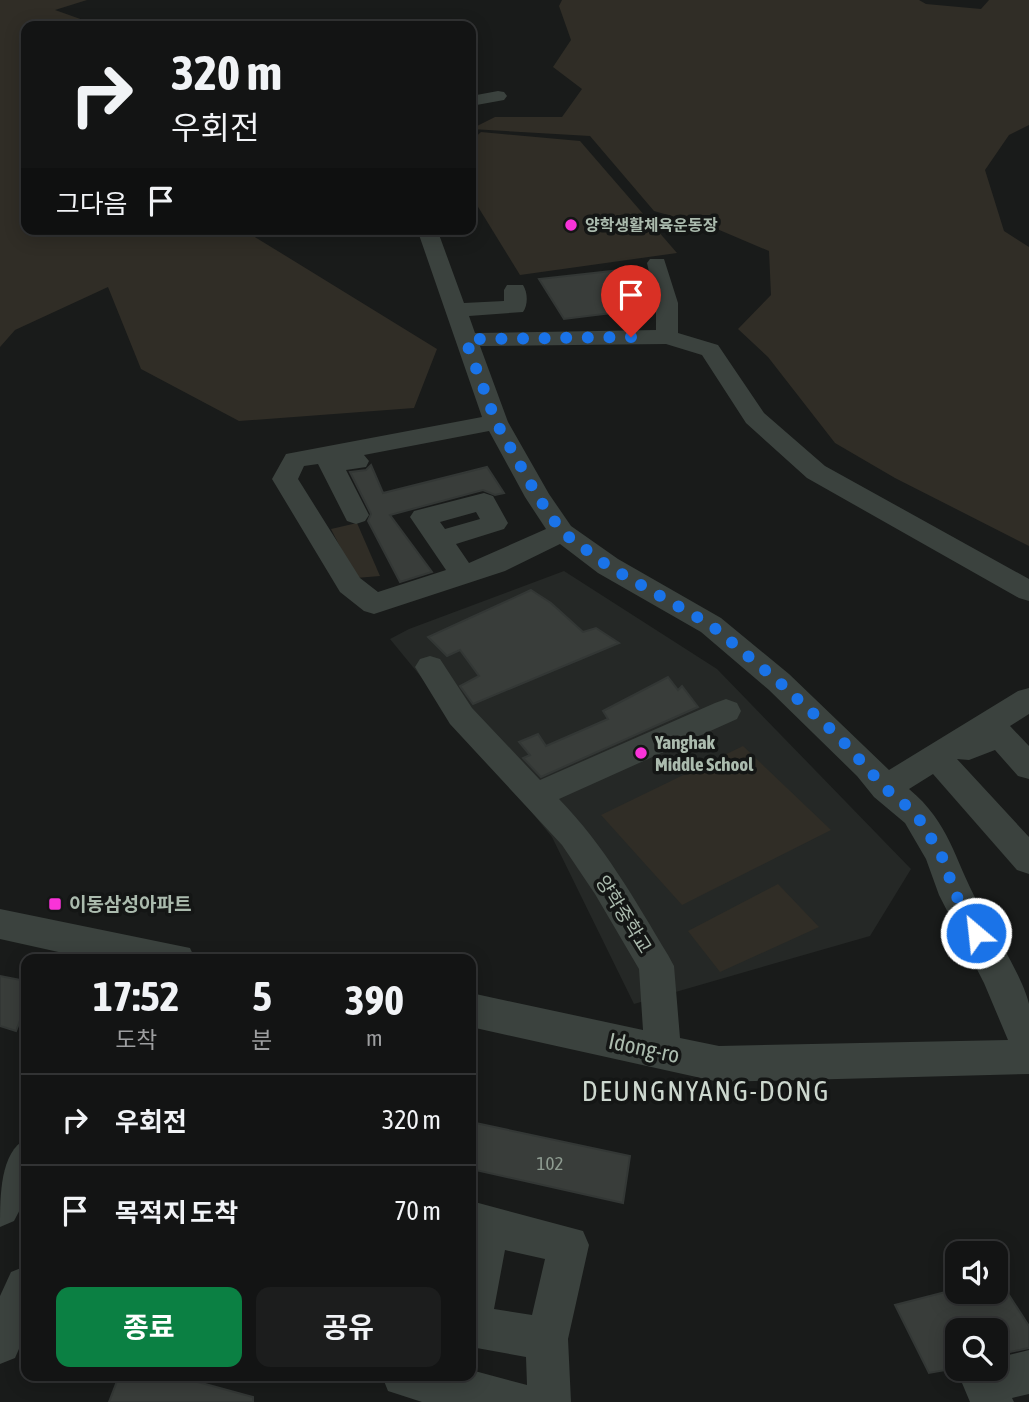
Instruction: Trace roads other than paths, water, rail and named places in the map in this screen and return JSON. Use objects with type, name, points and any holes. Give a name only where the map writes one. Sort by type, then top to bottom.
[{"type":"street","points":[[476,101],[498,96]]},
{"type":"street","points":[[429,235],[496,422],[538,497],[562,532],[608,566],[711,625],[839,737],[891,793],[916,814],[941,854],[956,895],[999,976],[1027,1040]]},
{"type":"street","points":[[657,263],[667,303],[663,337]]},
{"type":"street","points":[[457,310],[515,307],[515,290]]},
{"type":"street","points":[[598,327],[652,320],[663,337]]},
{"type":"street","points":[[466,341],[663,337],[710,350],[755,418],[816,472],[1029,591]]},
{"type":"street","points":[[356,515],[330,464],[496,422]]},
{"type":"street","points":[[465,444],[295,460],[285,479],[350,585],[374,604],[495,564],[562,532]]},
{"type":"street","points":[[440,540],[463,575]]},
{"type":"street","name":"양학중학교","points":[[430,667],[461,716],[580,845],[607,884],[656,966],[663,1053]]},
{"type":"street","points":[[891,793],[1029,699]]},
{"type":"street","points":[[535,796],[726,711]]},
{"type":"street","points":[[891,793],[944,765],[975,743],[999,734],[1029,767]]},
{"type":"street","points":[[944,765],[1029,860]]},
{"type":"street","points":[[0,924],[118,954]]},
{"type":"street","name":"Idong-ro","points":[[476,1011],[719,1064],[1027,1040]]},
{"type":"street","points":[[0,1207],[21,1167]]},
{"type":"street","points":[[476,1264],[480,1222],[569,1245],[547,1339],[548,1402]]},
{"type":"street","points":[[0,1343],[19,1290]]},
{"type":"street","points":[[476,1327],[547,1339]]},
{"type":"street","points":[[992,1402],[984,1382],[1029,1372]]},
{"type":"street","points":[[425,1381],[516,1402]]},
{"type":"place","name":"양학생활체육운동장","points":[[571,225]]},
{"type":"place","name":"Yanghak Middle School","points":[[641,753]]},
{"type":"place","name":"이동삼성아파트","points":[[55,904]]},
{"type":"district","name":"DEUNGNYANG-DONG","points":[[706,1091]]}]
